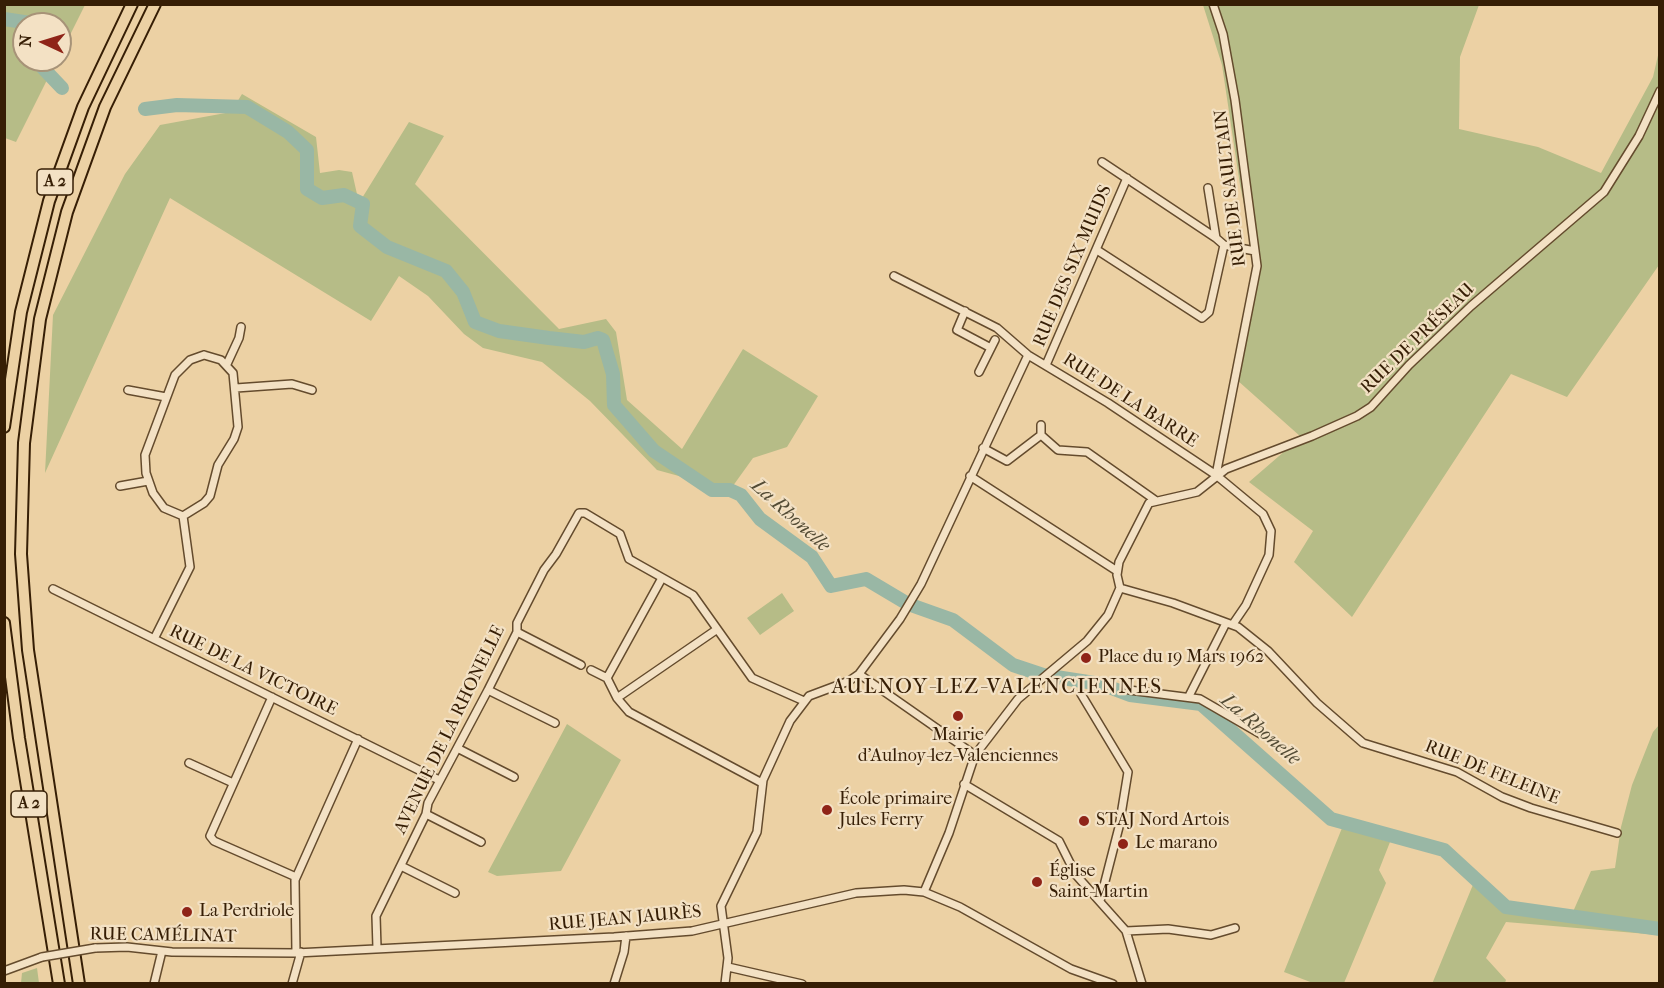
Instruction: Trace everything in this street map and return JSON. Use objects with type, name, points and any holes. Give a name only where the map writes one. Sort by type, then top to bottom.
[{"type":"highway","name":"A 2","points":[[4,426],[18,326],[45,214],[83,107],[130,4]]},
{"type":"highway","name":"A 2","points":[[79,984],[28,650],[21,554],[24,442],[42,312],[69,205],[110,95],[155,4]]},
{"type":"highway","name":"A 2","points":[[4,623],[19,738],[59,984]]},
{"type":"street","name":"RUE DE SAULTAIN","points":[[1213,4],[1223,34],[1235,100],[1255,251],[1254,290],[1216,475]]},
{"type":"street","name":"RUE DE PRÉSEAU","points":[[1155,500],[1197,492],[1216,475],[1357,416],[1371,407],[1409,364],[1471,306],[1604,192],[1636,140],[1659,91]]},
{"type":"street","points":[[1102,162],[1224,245],[1255,251]]},
{"type":"street","name":"RUE DES SIX MUIDS","points":[[1046,365],[1126,178]]},
{"type":"street","points":[[1208,188],[1216,238]]},
{"type":"street","points":[[1097,250],[1196,316],[1205,318],[1209,312],[1224,245]]},
{"type":"street","name":"RUE DE LA BARRE","points":[[894,276],[1000,330],[1028,355],[1216,475]]},
{"type":"street","points":[[965,311],[957,330],[991,348]]},
{"type":"street","points":[[227,364],[239,338],[241,327]]},
{"type":"street","points":[[979,372],[995,339]]},
{"type":"street","points":[[725,984],[728,967],[721,906],[758,829],[762,783],[789,721],[804,701],[813,694],[849,681],[859,674],[905,611],[914,597],[1028,355]]},
{"type":"street","points":[[211,356],[227,364],[233,373],[238,422],[236,435],[218,465],[209,498],[183,516],[162,505],[148,481],[146,451],[177,373],[194,358],[211,356]]},
{"type":"street","points":[[236,388],[292,384],[312,390]]},
{"type":"street","points":[[128,390],[166,397]]},
{"type":"street","points":[[1041,424],[1041,435],[1052,447],[1061,451],[1087,452],[1155,500],[1148,506],[1117,571],[1120,588],[1114,606],[1096,632],[1005,712],[975,755],[949,833],[924,892],[982,918],[1071,969],[1113,984]]},
{"type":"street","points":[[983,448],[1007,461],[1041,435]]},
{"type":"street","points":[[1189,696],[1229,624],[1246,605],[1268,560],[1271,531],[1263,514],[1216,475]]},
{"type":"street","points":[[970,476],[1015,508],[1117,571]]},
{"type":"street","points":[[120,486],[148,481]]},
{"type":"street","name":"AVENUE DE LA RHONELLE","points":[[377,948],[376,916],[426,814],[427,805],[489,690],[517,632],[518,623],[532,593],[579,513],[585,513],[620,534],[629,559],[662,578]]},
{"type":"street","points":[[154,639],[190,567],[183,516]]},
{"type":"street","points":[[607,678],[662,578],[693,595],[749,676],[775,691],[804,701]]},
{"type":"street","name":"RUE DE FELEINE","points":[[1120,588],[1173,603],[1229,624],[1268,651],[1317,703],[1363,743],[1454,771],[1502,797],[1531,808],[1617,833]]},
{"type":"street","name":"RUE DE LA VICTOIRE","points":[[53,589],[439,780]]},
{"type":"street","points":[[617,698],[716,630]]},
{"type":"street","points":[[517,632],[581,665]]},
{"type":"street","points":[[591,670],[607,678],[617,698],[631,713],[762,783]]},
{"type":"street","points":[[859,674],[975,755]]},
{"type":"street","points":[[489,690],[555,723]]},
{"type":"street","points":[[1129,690],[1189,696],[1221,709],[1264,736]]},
{"type":"street","points":[[1081,694],[1128,770],[1100,901]]},
{"type":"street","points":[[272,697],[210,831],[211,838],[296,877]]},
{"type":"street","points":[[292,984],[298,953],[296,877],[358,739]]},
{"type":"street","points":[[459,749],[514,777]]},
{"type":"street","points":[[189,763],[233,783]]},
{"type":"street","points":[[964,784],[995,805],[1057,839],[1076,875],[1126,931],[1142,984]]},
{"type":"street","points":[[426,814],[481,842]]},
{"type":"street","points":[[401,866],[455,893]]},
{"type":"street","name":"RUE JEAN JAURÈS","points":[[325,952],[692,932],[856,893],[886,890],[924,892]]},
{"type":"street","points":[[1126,931],[1168,929],[1211,935],[1235,928]]},
{"type":"street","points":[[614,984],[624,952],[626,936]]},
{"type":"street","name":"RUE CAMÉLINAT","points":[[4,971],[42,957],[95,948],[128,947],[162,951],[325,952]]},
{"type":"street","points":[[154,984],[162,951]]},
{"type":"street","points":[[728,967],[802,984]]},
{"type":"green space","points":[[5,4],[85,5],[72,31],[72,12],[12,12],[12,72],[51,72],[16,142],[5,138]]},
{"type":"green space","points":[[1203,5],[1479,5],[1460,57],[1459,129],[1538,147],[1601,173],[1653,77],[1659,51],[1659,265],[1567,397],[1511,374],[1352,617],[1294,562],[1313,531],[1249,482],[1301,437],[1237,380],[1259,277],[1240,185],[1222,65]]},
{"type":"green space","points":[[242,94],[316,137],[320,173],[339,170],[352,172],[359,203],[409,122],[444,136],[415,184],[559,329],[606,319],[616,332],[627,400],[682,449],[743,349],[818,396],[787,447],[753,458],[730,490],[657,470],[590,401],[542,362],[483,348],[464,334],[428,296],[399,276],[371,321],[170,198],[45,473],[53,315],[125,174],[160,125],[231,112]]},
{"type":"green space","points":[[782,593],[794,611],[760,635],[747,618]]},
{"type":"green space","points":[[567,724],[621,760],[561,871],[497,876],[488,872]]},
{"type":"green space","points":[[1659,725],[1659,935],[1506,922],[1486,958],[1506,980],[1505,983],[1432,984],[1477,875],[1511,904],[1572,914],[1591,871],[1615,868],[1621,827],[1632,785],[1653,732]]},
{"type":"green space","points":[[1342,828],[1390,842],[1379,870],[1386,883],[1344,983],[1313,983],[1284,972]]},
{"type":"green space","points":[[37,968],[39,983],[21,983],[22,973]]},
{"type":"waterway","name":"La Rhonelle","points":[[4,19],[12,20]]},
{"type":"waterway","name":"La Rhonelle","points":[[47,72],[62,88]]},
{"type":"waterway","name":"La Rhonelle","points":[[145,109],[177,105],[247,107],[288,132],[307,150],[307,189],[322,198],[344,195],[363,204],[360,226],[387,247],[446,271],[463,292],[475,322],[499,331],[584,342],[598,338],[603,340],[613,374],[614,405],[654,451],[712,490],[730,490],[741,495],[760,519],[812,557],[831,586],[866,579],[908,604],[953,620],[1013,665],[1043,675],[1101,684],[1130,695],[1201,704],[1331,819],[1444,850],[1506,907],[1660,929]]},
{"type":"place","name":"Place du 19 Mars 1962","points":[[1086,658]]},
{"type":"place","name":"Mairie d'Aulnoy-lez-Valenciennes","points":[[958,716]]},
{"type":"place","name":"École primaire Jules Ferry","points":[[827,810]]},
{"type":"place","name":"STAJ Nord Artois","points":[[1084,821]]},
{"type":"place","name":"Le marano","points":[[1123,844]]},
{"type":"place","name":"Église Saint-Martin","points":[[1037,882]]},
{"type":"place","name":"La Perdriole","points":[[187,912]]},
{"type":"district","name":"AULNOY-LEZ-VALENCIENNES","points":[[997,688]]}]
